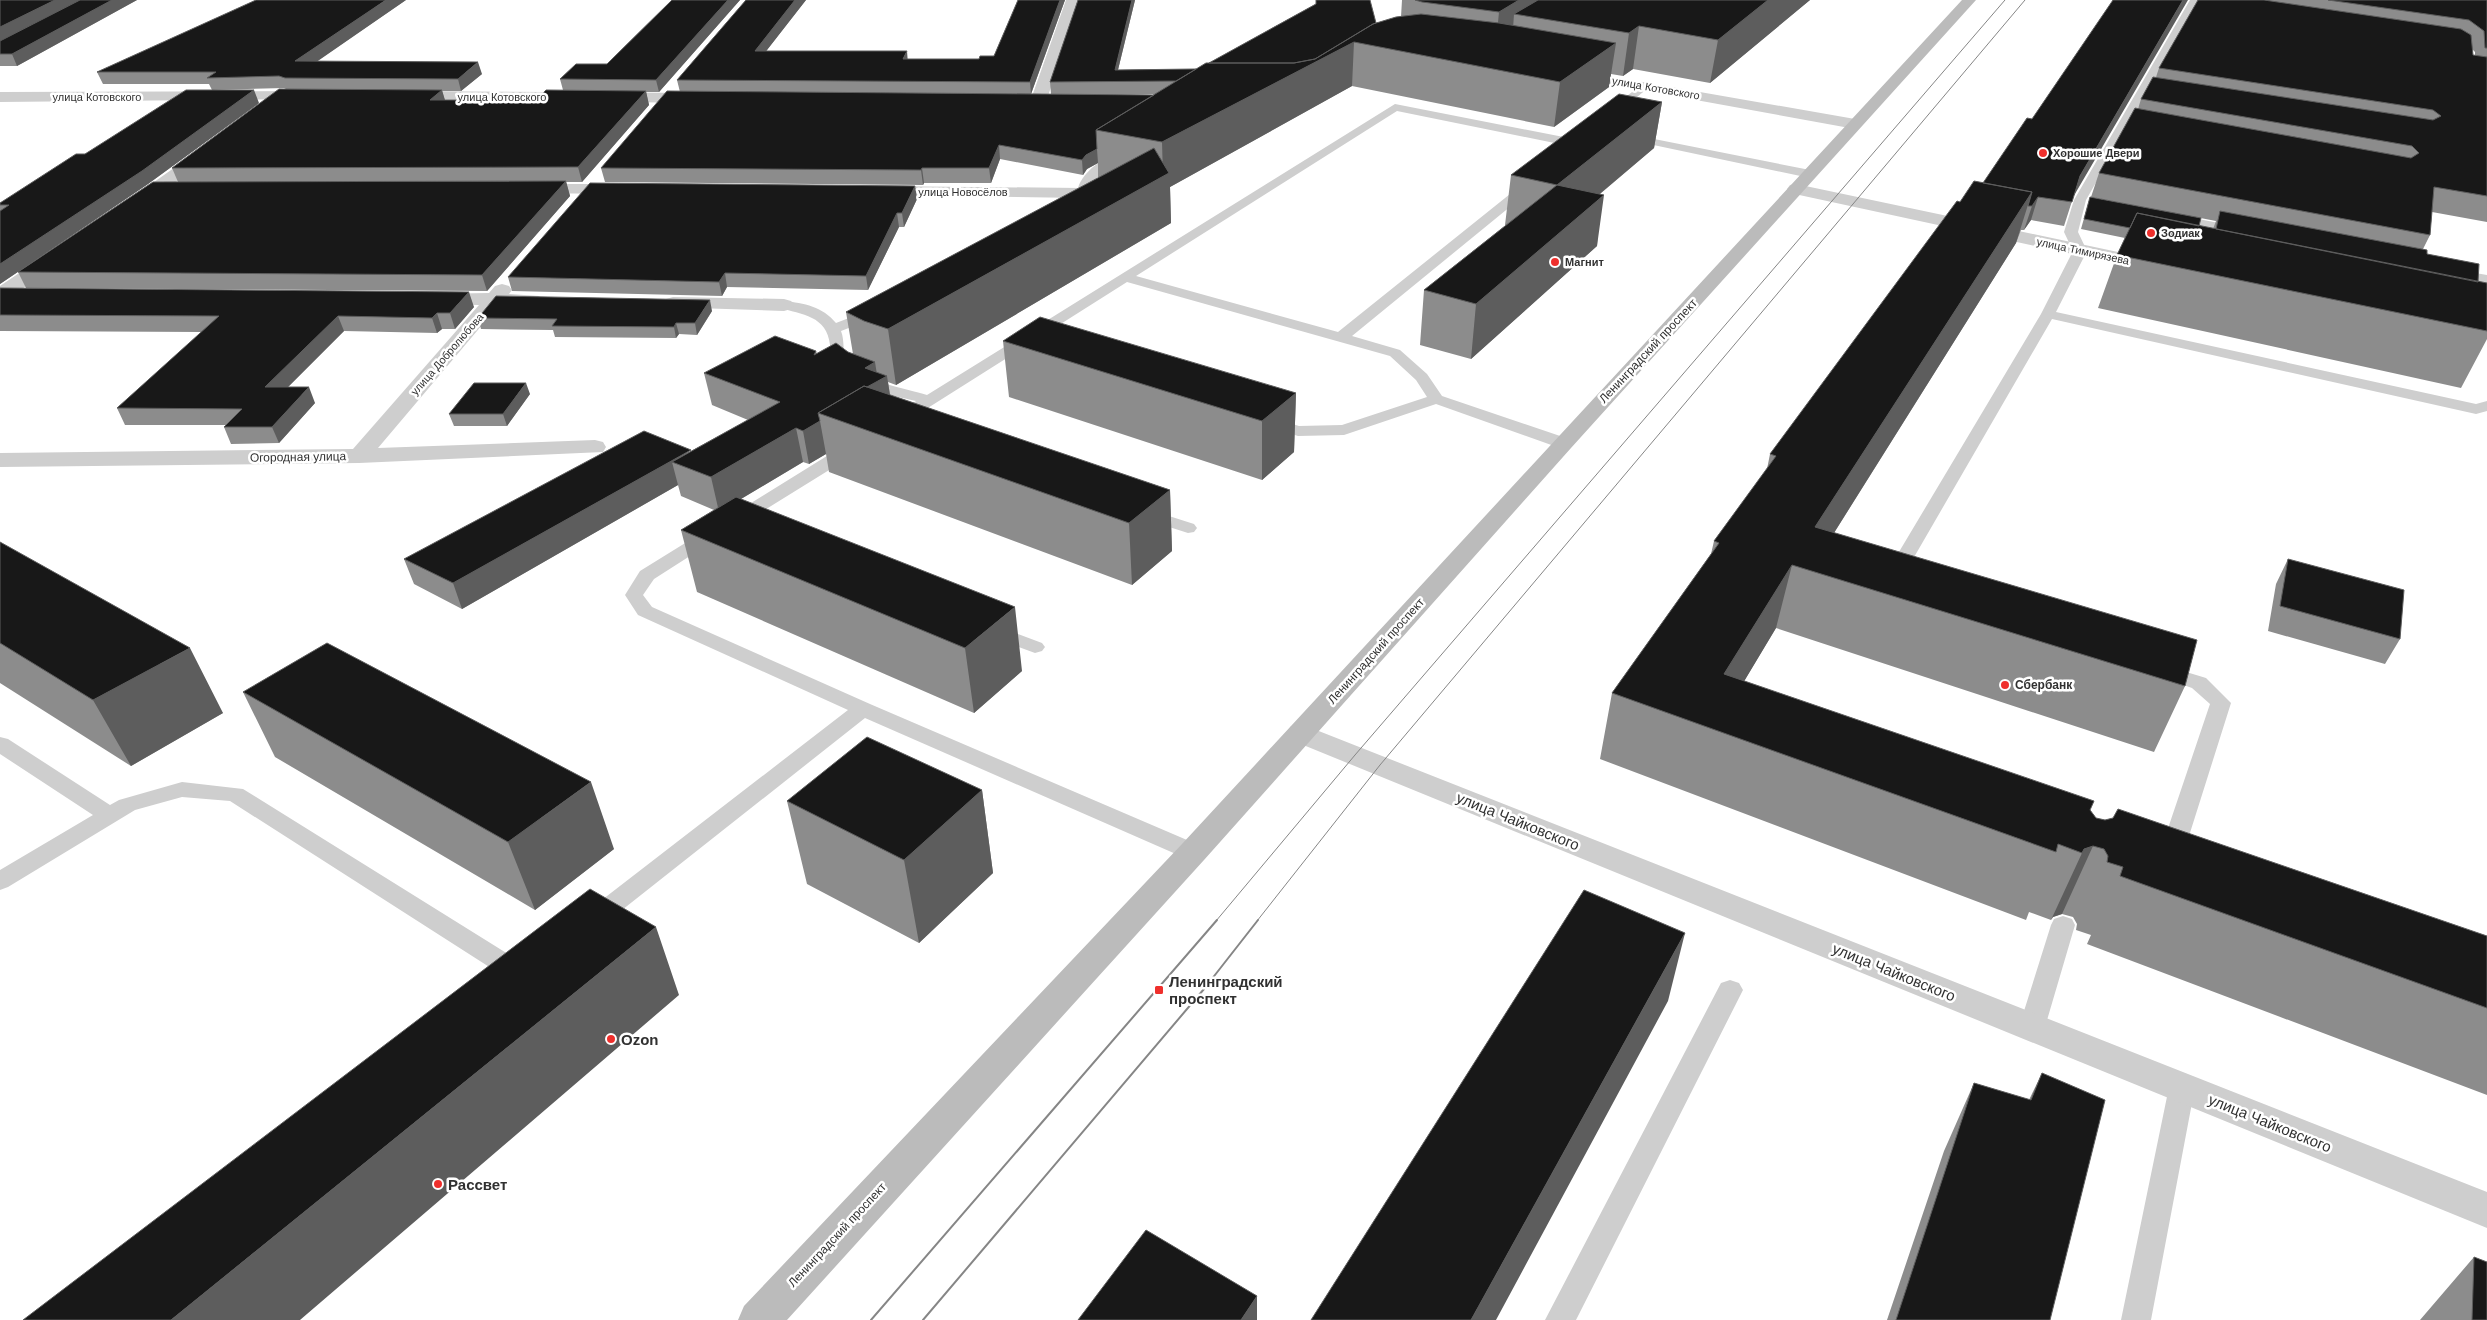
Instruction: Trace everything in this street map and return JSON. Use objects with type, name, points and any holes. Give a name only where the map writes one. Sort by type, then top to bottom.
[{"type":"main road","name":"Ленинградский проспект","points":[[758,1320],[1193,852],[1563,443],[1969,0]]},
{"type":"street","points":[[1058,102],[1033,102],[1073,0]]},
{"type":"street","name":"улица Котовского","points":[[1560,71],[1855,124]]},
{"type":"street","points":[[651,113],[676,84]]},
{"type":"street","points":[[259,113],[283,96]]},
{"type":"street","name":"улица Котовского","points":[[0,97],[322,96]]},
{"type":"street","name":"улица Котовского","points":[[390,96],[712,98]]},
{"type":"street","points":[[122,212],[219,143]]},
{"type":"street","points":[[576,203],[601,174]]},
{"type":"street","name":"улица Тимирязева","points":[[1803,182],[2080,251],[2165,268]]},
{"type":"street","points":[[510,189],[638,189]]},
{"type":"street","points":[[154,190],[184,190]]},
{"type":"street","name":"улица Новосёлов","points":[[864,191],[1081,193]]},
{"type":"street","points":[[0,296],[65,251]]},
{"type":"street","name":"улица Добролюбова","points":[[359,456],[513,277]]},
{"type":"street","points":[[0,296],[30,296]]},
{"type":"street","points":[[416,298],[554,300]]},
{"type":"street","points":[[654,302],[784,305]]},
{"type":"street","name":"Огородная улица","points":[[0,460],[359,456],[596,447]]},
{"type":"street","name":"улица Чайковского","points":[[1301,734],[2487,1210]]},
{"type":"lane","points":[[1917,589],[1908,586],[1896,572],[2048,314],[2080,251],[2070,232],[2080,200],[2147,93],[2196,4]]},
{"type":"lane","points":[[1598,123],[1644,86]]},
{"type":"lane","points":[[908,431],[886,427],[1395,107],[1582,140],[1564,156]]},
{"type":"lane","points":[[1618,135],[1803,182]]},
{"type":"lane","points":[[1067,217],[1080,208],[1084,202],[1081,193],[1084,183],[1092,174],[1133,148]]},
{"type":"lane","points":[[1342,337],[1540,175]]},
{"type":"lane","points":[[2080,200],[2099,204]]},
{"type":"lane","points":[[2157,215],[2254,234]]},
{"type":"lane","points":[[2202,241],[2206,224]]},
{"type":"lane","points":[[2438,270],[2487,280]]},
{"type":"lane","points":[[1125,277],[1394,353],[1422,377],[1436,399]]},
{"type":"lane","points":[[784,305],[800,307],[823,316],[833,330],[838,361],[846,370],[866,380],[929,400]]},
{"type":"lane","points":[[833,330],[885,308]]},
{"type":"lane","points":[[2048,314],[2476,409],[2487,406]]},
{"type":"lane","points":[[1018,345],[1037,351]]},
{"type":"lane","points":[[1252,416],[1298,431],[1344,430],[1436,399],[1563,443]]},
{"type":"lane","points":[[866,440],[647,575],[634,595],[645,611],[863,709],[1193,852]]},
{"type":"lane","points":[[1132,509],[1188,528]]},
{"type":"lane","points":[[728,524],[746,532]]},
{"type":"lane","points":[[980,626],[1035,648]]},
{"type":"lane","points":[[2142,664],[2199,683],[2221,703],[2170,860]]},
{"type":"lane","points":[[576,933],[863,709]]},
{"type":"lane","points":[[0,744],[109,815]]},
{"type":"lane","points":[[0,881],[126,805],[182,789],[235,794],[521,975]]},
{"type":"lane","points":[[2032,1027],[2062,925]]},
{"type":"lane","points":[[1560,1320],[1730,990]]},
{"type":"lane","points":[[2136,1320],[2182,1087]]},
{"type":"building","points":[[0,0],[55,0],[0,27]]},
{"type":"building","points":[[80,0],[112,0],[12,54],[0,54],[0,41]]},
{"type":"building","points":[[256,0],[386,0],[295,61],[478,62],[458,79],[285,78],[279,76],[207,78],[216,72],[97,72]]},
{"type":"building","points":[[672,0],[728,0],[656,80],[560,79],[576,64],[607,64]]},
{"type":"building","points":[[746,0],[795,0],[755,51],[907,51],[903,59],[979,59],[980,56],[994,56],[1018,0],[1060,0],[1030,82],[677,80]]},
{"type":"building","points":[[1078,0],[1132,0],[1115,70],[1196,69],[1176,81],[1050,82]]},
{"type":"building","points":[[1316,0],[1370,0],[1376,23],[1315,59],[1294,63],[1209,63],[1316,4]]},
{"type":"building","points":[[1415,0],[1519,0],[1499,12]]},
{"type":"building","points":[[1538,0],[1768,0],[1718,40],[1639,26],[1629,33],[1514,14]]},
{"type":"building","points":[[2113,0],[2183,0],[2080,176],[2072,202],[2038,197],[2032,206],[2028,206],[2032,192],[1983,183],[2027,118],[2032,119]]},
{"type":"building","points":[[2198,0],[2264,0],[2461,29],[2471,35],[2473,55],[2487,57],[2487,196],[2434,187],[2430,235],[2099,173],[2135,108],[2411,158],[2419,153],[2412,146],[2141,99],[2153,77],[2433,120],[2441,116],[2433,110],[2159,68]]},
{"type":"building","points":[[2328,0],[2487,0],[2487,48],[2485,48],[2484,31],[2469,20]]},
{"type":"building","points":[[1421,14],[1499,23],[1616,43],[1560,82],[1354,42],[1162,142],[1096,130],[1206,63],[1294,63],[1315,59],[1373,24],[1396,17]]},
{"type":"building","points":[[279,89],[442,90],[430,100],[536,100],[546,90],[646,91],[578,167],[172,168]]},
{"type":"building","points":[[186,90],[254,90],[142,171],[0,264],[0,211],[9,205],[0,205],[0,203],[76,154],[85,154]]},
{"type":"building","points":[[667,91],[1154,95],[1096,130],[1097,149],[1086,155],[1082,160],[999,145],[989,168],[922,168],[921,170],[601,168]]},
{"type":"building","points":[[1619,94],[1662,102],[1557,185],[1511,175]]},
{"type":"building","points":[[1154,148],[1169,173],[888,329],[864,321],[846,312]]},
{"type":"building","points":[[566,181],[482,275],[18,272],[153,182]]},
{"type":"building","points":[[1974,181],[2032,192],[1815,527],[2197,640],[2185,686],[1792,565],[1724,674],[2094,801],[2090,810],[2096,818],[2105,820],[2113,818],[2118,809],[2487,936],[2487,1008],[2120,876],[2123,867],[2107,862],[2108,856],[2104,849],[2093,846],[2084,849],[2082,853],[2058,844],[2056,852],[1612,693],[1719,543],[1714,541],[1776,456],[1770,454],[1957,201],[1960,202]]},
{"type":"building","points":[[590,183],[915,186],[902,213],[897,213],[866,276],[725,273],[719,282],[508,277]]},
{"type":"building","points":[[1557,185],[1604,195],[1476,304],[1424,290]]},
{"type":"building","points":[[2090,197],[2201,218],[2199,226],[2137,213],[2130,228],[2084,219]]},
{"type":"building","points":[[2220,211],[2427,250],[2427,254],[2479,264],[2478,282],[2216,229]]},
{"type":"building","points":[[2137,213],[2487,283],[2487,331],[2117,255]]},
{"type":"building","points":[[0,288],[469,292],[450,313],[437,313],[432,318],[338,316],[265,387],[309,387],[272,427],[224,427],[242,409],[117,408],[219,316],[0,315]]},
{"type":"building","points":[[496,296],[710,300],[695,323],[676,323],[674,327],[552,326],[557,319],[478,318]]},
{"type":"building","points":[[1040,317],[1296,393],[1262,421],[1003,341]]},
{"type":"building","points":[[775,336],[816,351],[814,355],[836,343],[848,352],[875,362],[865,368],[887,376],[867,387],[864,386],[818,413],[820,421],[803,431],[796,428],[711,477],[672,462],[780,402],[704,373]]},
{"type":"building","points":[[474,383],[526,383],[503,414],[449,414]]},
{"type":"building","points":[[864,386],[1170,490],[1129,523],[818,413]]},
{"type":"building","points":[[644,431],[691,450],[453,583],[404,559]]},
{"type":"building","points":[[736,497],[1015,607],[965,648],[681,530]]},
{"type":"building","points":[[0,542],[190,648],[93,700],[0,643]]},
{"type":"building","points":[[2288,559],[2404,590],[2400,639],[2280,606]]},
{"type":"building","points":[[327,643],[591,782],[508,842],[243,692]]},
{"type":"building","points":[[867,737],[982,790],[904,860],[787,801]]},
{"type":"building","points":[[590,889],[656,927],[171,1320],[23,1320]]},
{"type":"building","points":[[1584,890],[1685,933],[1471,1320],[1311,1320]]},
{"type":"building","points":[[2042,1073],[2105,1100],[2050,1320],[1896,1320],[1974,1083],[2031,1100]]},
{"type":"building","points":[[1146,1230],[1257,1296],[1241,1320],[1078,1320]]},
{"type":"building","points":[[2474,1257],[2487,1262],[2487,1320],[2472,1320]]},
{"type":"tram line","points":[[1216,921],[1355,755],[2005,0]]},
{"type":"tram line","points":[[1257,921],[1380,765],[2025,0]]},
{"type":"tram line","points":[[871,1320],[1217,920]]},
{"type":"tram line","points":[[923,1320],[1204,989],[1258,920]]},
{"type":"place","name":"Хорошие Двери","points":[[2043,153]]},
{"type":"place","name":"Зодиак","points":[[2151,233]]},
{"type":"place","name":"Магнит","points":[[1555,262]]},
{"type":"place","name":"Сбербанк","points":[[2005,685]]},
{"type":"place","name":"Ленинградский проспект","points":[[1159,990]]},
{"type":"place","name":"Ozon","points":[[611,1039]]},
{"type":"place","name":"Рассвет","points":[[438,1184]]}]
